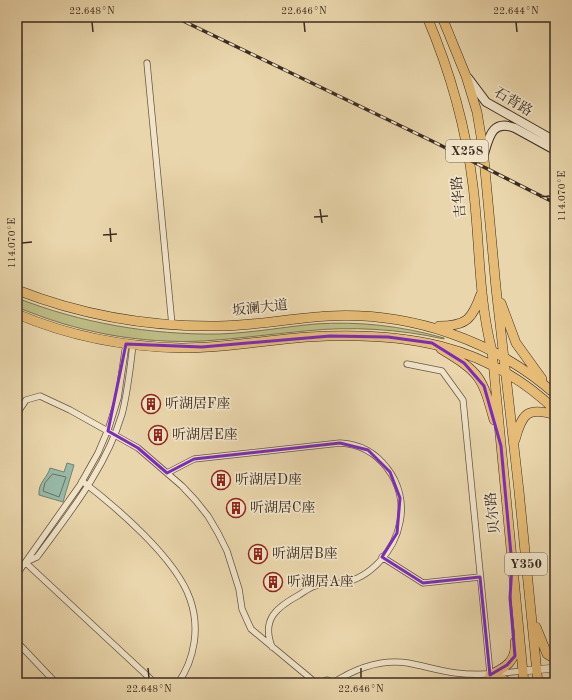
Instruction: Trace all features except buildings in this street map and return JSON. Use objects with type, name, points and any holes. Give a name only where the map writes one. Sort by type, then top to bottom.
[{"type":"main road","name":"吉华路","points":[[427,17],[447,72],[465,140],[473,187],[482,290],[487,333],[492,351],[493,365]]},
{"type":"main road","name":"吉华路","points":[[442,17],[458,53],[477,112],[484,155],[505,372]]},
{"type":"main road","name":"石背路","points":[[466,76],[486,102],[555,141]]},
{"type":"main road","name":"石背路","points":[[484,155],[491,133],[496,128],[502,126],[515,128],[555,150]]},
{"type":"main road","name":"X258","points":[[496,288],[516,342],[552,391]]},
{"type":"main road","name":"坂澜大道","points":[[17,290],[47,301],[89,312],[132,321],[172,325],[240,325],[315,317],[348,316],[392,319],[430,327],[462,337],[504,358],[531,375],[552,391]]},
{"type":"main road","points":[[430,327],[455,326],[468,320],[474,312],[482,290]]},
{"type":"main road","points":[[17,314],[64,331],[103,340],[162,347],[202,347],[308,337],[344,336],[388,337],[432,343],[460,351],[493,365],[535,392],[555,410]]},
{"type":"main road","points":[[432,343],[464,363],[474,371],[481,380],[486,392],[501,446]]},
{"type":"main road","name":"贝尔路","points":[[493,365],[524,683]]},
{"type":"main road","name":"贝尔路","points":[[505,372],[514,445],[538,683]]},
{"type":"main road","points":[[514,445],[520,423],[526,415],[539,411],[555,415]]},
{"type":"main road","points":[[490,679],[507,665],[515,656],[516,648],[510,598],[512,565]]},
{"type":"main road","points":[[530,608],[547,654],[555,659]]},
{"type":"main road","points":[[490,679],[502,679],[509,683]]},
{"type":"street","points":[[147,63],[172,325]]},
{"type":"street","points":[[17,574],[82,481],[98,453],[108,431],[118,398],[129,344]]},
{"type":"street","points":[[26,562],[37,557],[88,486],[105,456],[115,434],[125,399],[129,344]]},
{"type":"street","points":[[407,364],[442,371],[463,400],[490,679]]},
{"type":"street","points":[[17,417],[26,400],[40,396],[115,434],[138,448],[167,473],[196,501],[218,533],[234,570],[242,609],[251,629],[318,683],[326,680],[333,683],[346,674],[361,668],[392,662],[407,663],[490,679],[523,671],[555,668]]},
{"type":"street","points":[[167,473],[194,459],[340,443],[360,446],[368,450],[386,466],[394,478],[400,498],[401,512],[397,533],[391,546],[372,569],[359,577],[344,583],[315,586],[278,607],[270,619],[268,626],[269,640],[272,647]]},
{"type":"street","points":[[82,481],[124,516],[152,544],[184,584],[194,615],[196,631],[194,647],[189,662],[178,683]]},
{"type":"street","points":[[382,557],[423,583],[480,577]]},
{"type":"street","points":[[26,562],[155,683]]},
{"type":"street","points":[[17,642],[56,683]]},
{"type":"highlighted area","points":[[330,336],[388,337],[432,343],[464,363],[484,386],[501,446],[512,565],[510,598],[515,656],[507,665],[490,675],[480,577],[423,583],[382,557],[397,533],[400,498],[390,472],[368,450],[340,443],[194,459],[167,473],[138,448],[108,431],[126,344],[202,347]]},
{"type":"shaded area","points":[[17,298],[41,307],[91,321],[142,330],[193,334],[219,334],[315,324],[348,323],[380,325],[412,330],[444,339],[375,329],[322,329],[203,341],[132,338],[85,330],[39,316],[17,307]]},
{"type":"water","points":[[67,463],[74,465],[63,502],[39,495],[41,484],[50,468],[64,472]]},
{"type":"railway","points":[[175,17],[434,142],[555,203]]},
{"type":"place","name":"听湖居F座","points":[[151,404]]},
{"type":"place","name":"听湖居E座","points":[[158,435]]},
{"type":"place","name":"听湖居D座","points":[[221,480]]},
{"type":"place","name":"听湖居C座","points":[[236,508]]},
{"type":"place","name":"听湖居B座","points":[[258,554]]},
{"type":"place","name":"听湖居A座","points":[[273,582]]}]
